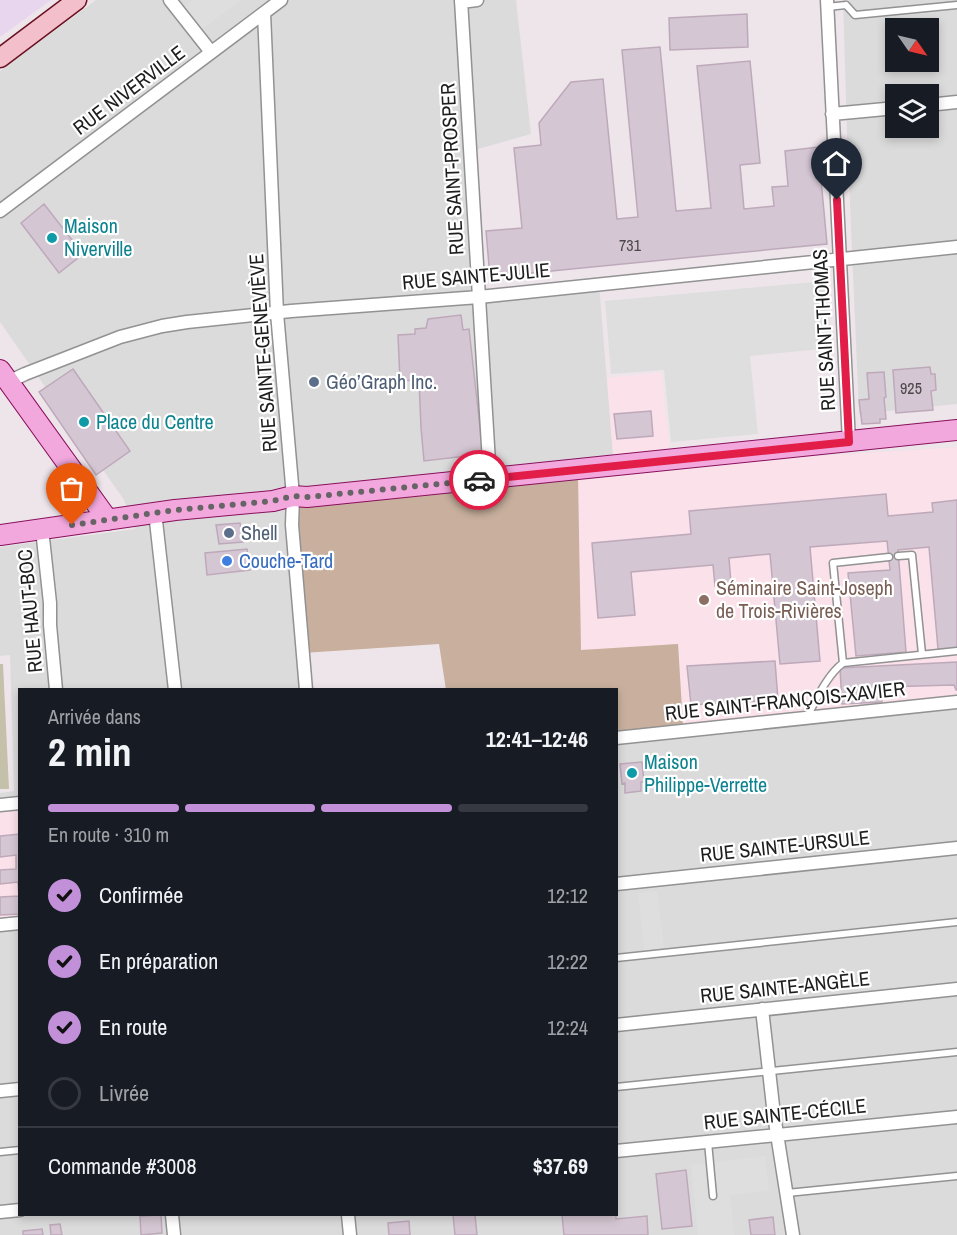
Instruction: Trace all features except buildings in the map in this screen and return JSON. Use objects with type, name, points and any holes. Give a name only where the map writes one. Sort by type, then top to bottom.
[{"type":"main road","points":[[4,376],[108,520]]},
{"type":"main road","points":[[0,535],[155,512],[273,501],[293,496],[308,497],[849,442],[955,434]]},
{"type":"street","points":[[0,58],[77,0]]},
{"type":"street","points":[[170,0],[211,52]]},
{"type":"street","name":"RUE NIVERVILLE","points":[[0,211],[281,0]]},
{"type":"street","points":[[461,1],[477,0]]},
{"type":"street","name":"RUE SAINT-PROSPER","points":[[461,1],[490,479]]},
{"type":"street","name":"RUE SAINT-THOMAS","points":[[827,3],[849,442]]},
{"type":"street","name":"RUE SAINTE-GENEVIÈVE","points":[[264,13],[277,313],[293,496],[292,525],[306,688]]},
{"type":"street","points":[[939,104],[957,102]]},
{"type":"street","points":[[832,114],[885,109]]},
{"type":"street","name":"RUE SAINTE-JULIE","points":[[4,376],[25,374],[141,331],[187,322],[479,297],[957,247]]},
{"type":"street","points":[[155,512],[175,688]]},
{"type":"street","name":"RUE HAUT-BOC","points":[[42,529],[57,688]]},
{"type":"street","name":"RUE SAINT-FRANÇOIS-XAVIER","points":[[618,738],[957,702]]},
{"type":"street","points":[[0,805],[18,803]]},
{"type":"street","name":"RUE SAINTE-URSULE","points":[[618,884],[957,848]]},
{"type":"street","points":[[0,925],[18,923]]},
{"type":"street","name":"RUE SAINTE-ANGÈLE","points":[[618,1025],[957,989]]},
{"type":"street","points":[[762,1009],[793,1235]]},
{"type":"street","points":[[0,1091],[18,1089]]},
{"type":"street","name":"RUE SAINTE-CÉCILE","points":[[618,1151],[957,1117]]},
{"type":"street","points":[[0,1212],[18,1210]]},
{"type":"street","points":[[172,1216],[174,1235]]},
{"type":"street","points":[[348,1216],[350,1235]]},
{"type":"lane","points":[[827,3],[847,3],[855,15],[957,4]]},
{"type":"lane","points":[[898,556],[912,555],[922,654]]},
{"type":"lane","points":[[843,663],[833,562],[889,557]]},
{"type":"lane","points":[[806,718],[820,692],[838,666],[843,663],[957,651]]},
{"type":"lane","points":[[618,958],[957,922]]},
{"type":"lane","points":[[618,1088],[957,1052]]},
{"type":"lane","points":[[708,1142],[713,1196]]},
{"type":"lane","points":[[0,1152],[18,1150]]},
{"type":"lane","points":[[787,1193],[957,1176]]},
{"type":"shaded area","points":[[0,0],[51,0],[0,37]]},
{"type":"shaded area","points":[[96,0],[516,0],[531,134],[464,153],[472,294],[599,284],[614,466],[589,470],[957,447],[957,1235],[0,1235],[0,793],[14,791],[10,655],[0,656],[0,547],[135,529],[124,500],[0,322],[0,71]]},
{"type":"shaded area","points":[[193,0],[241,0],[201,30],[184,7]]},
{"type":"shaded area","points":[[843,0],[957,0],[957,404],[859,414]]},
{"type":"shaded area","points":[[826,281],[832,348],[750,356],[758,434],[671,442],[664,370],[611,374],[605,301]]},
{"type":"shaded area","points":[[661,372],[671,461],[614,466],[607,378]]},
{"type":"shaded area","name":"Séminaire Saint-Joseph de Trois‑Rivières","points":[[957,447],[957,500],[932,503],[933,512],[888,516],[886,494],[691,534],[592,543],[598,618],[635,615],[631,572],[713,565],[715,586],[731,584],[729,558],[770,554],[780,664],[820,660],[810,547],[887,541],[890,570],[848,573],[856,656],[906,652],[898,550],[929,547],[938,649],[957,648],[957,698],[683,726],[678,644],[581,651],[577,471]]},
{"type":"shaded area","points":[[578,475],[581,650],[678,644],[683,726],[618,733],[618,688],[446,688],[439,644],[303,653],[293,496]]},
{"type":"shaded area","points":[[0,664],[3,664],[9,789],[0,789]]},
{"type":"shaded area","points":[[18,797],[18,927],[0,929],[0,799]]},
{"type":"shaded area","points":[[657,891],[664,948],[644,951],[638,893]]},
{"type":"shaded area","points":[[765,1156],[769,1190],[730,1195],[734,1235],[698,1235],[691,1165]]},
{"type":"way so far","points":[[72,525],[175,510],[273,501],[293,496],[308,497],[479,480]]},
{"type":"place","name":"Maison Niverville","points":[[52,238]]},
{"type":"place","name":"Géo’Graph Inc.","points":[[314,382]]},
{"type":"place","name":"Place du Centre","points":[[84,422]]},
{"type":"place","name":"Shell","points":[[229,533]]},
{"type":"place","name":"Couche-Tard","points":[[227,561]]},
{"type":"place","name":"Séminaire Saint-Joseph de Trois‑Rivières","points":[[704,600]]},
{"type":"place","name":"Maison Philippe-Verrette","points":[[632,773]]},
{"type":"route","points":[[479,480],[849,442],[837,200]]}]
